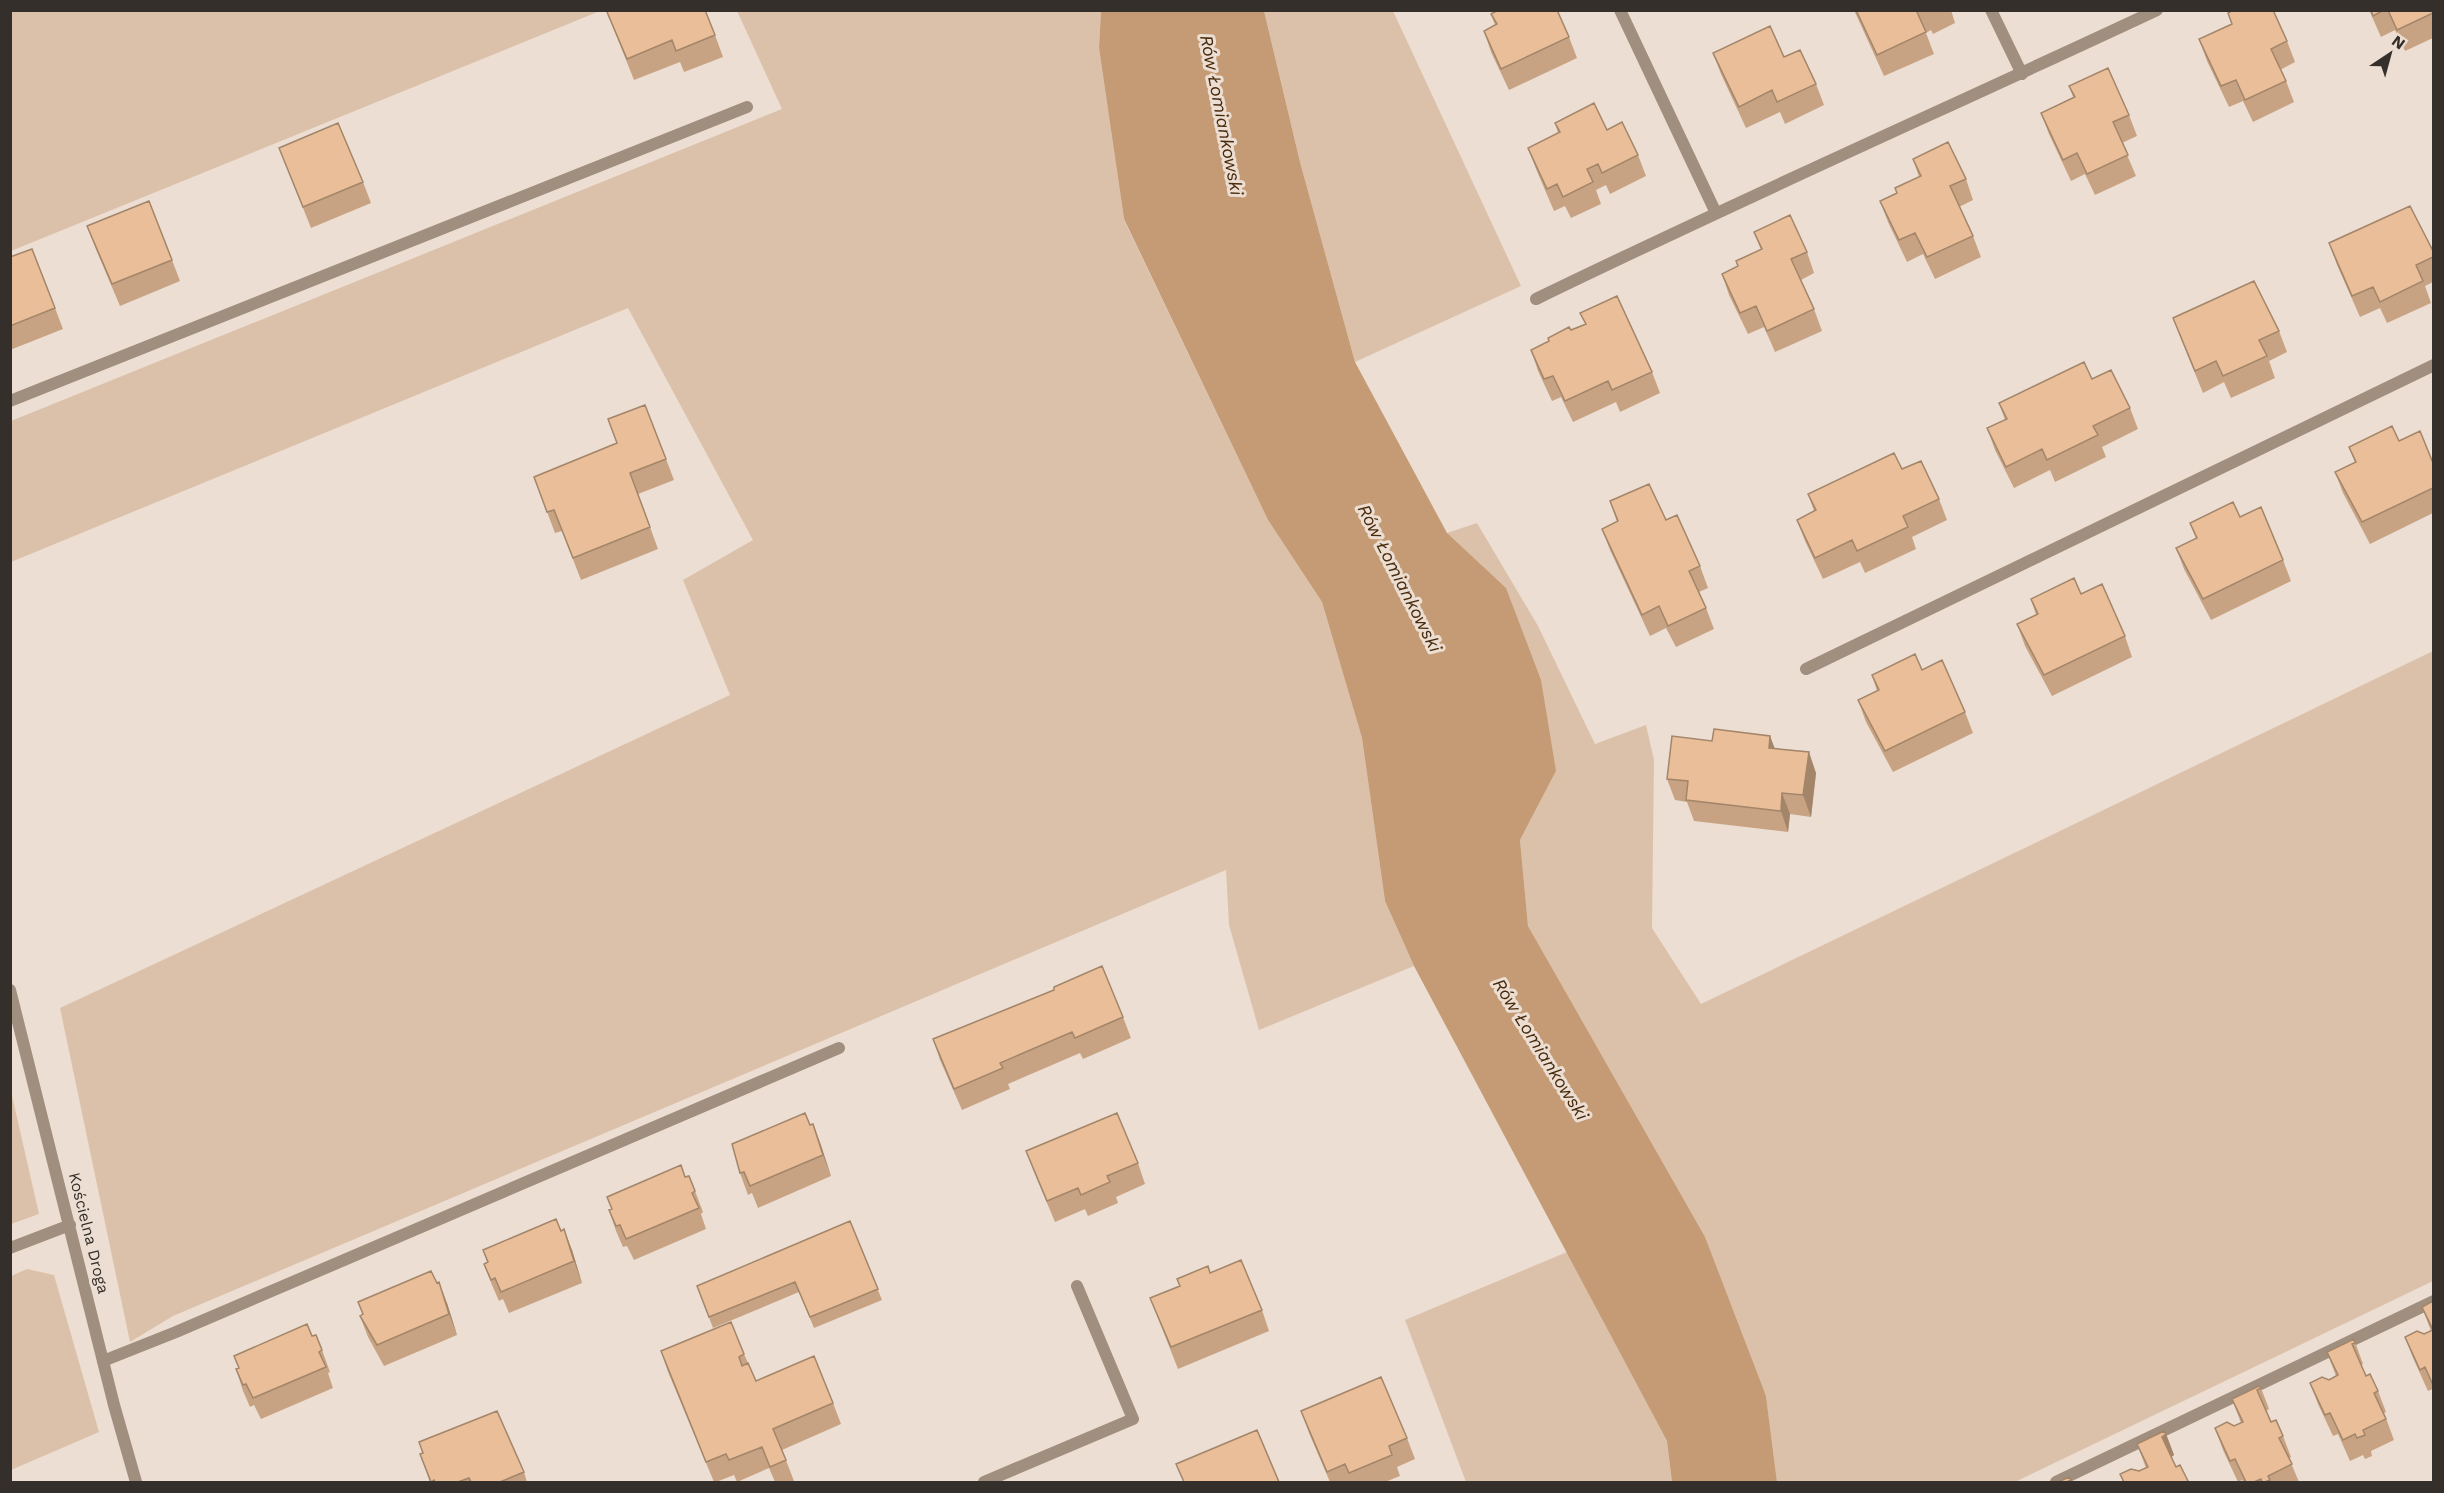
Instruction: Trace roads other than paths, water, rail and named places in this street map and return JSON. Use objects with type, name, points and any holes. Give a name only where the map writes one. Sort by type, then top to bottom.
[{"type":"street","points":[[1620,10],[1715,211]]},
{"type":"street","points":[[1991,10],[2022,74]]},
{"type":"street","points":[[1536,299],[1715,211],[1796,178],[2157,10]]},
{"type":"street","points":[[10,401],[747,107]]},
{"type":"street","points":[[1806,669],[2433,365]]},
{"type":"street","name":"Kościelna Droga","points":[[10,990],[136,1482]]},
{"type":"street","points":[[103,1360],[176,1332],[839,1048]]},
{"type":"street","points":[[10,1248],[70,1225]]},
{"type":"street","points":[[984,1482],[1133,1419],[1077,1286]]},
{"type":"street","points":[[2056,1482],[2433,1300]]},
{"type":"water","name":"Rów Łomiankowski","points":[[1101,11],[1264,11],[1300,162],[1355,362],[1447,533],[1506,588],[1541,680],[1556,771],[1520,840],[1528,926],[1705,1237],[1766,1396],[1777,1482],[1672,1482],[1667,1441],[1414,966],[1385,901],[1362,738],[1322,602],[1268,520],[1124,219],[1099,48]]}]
